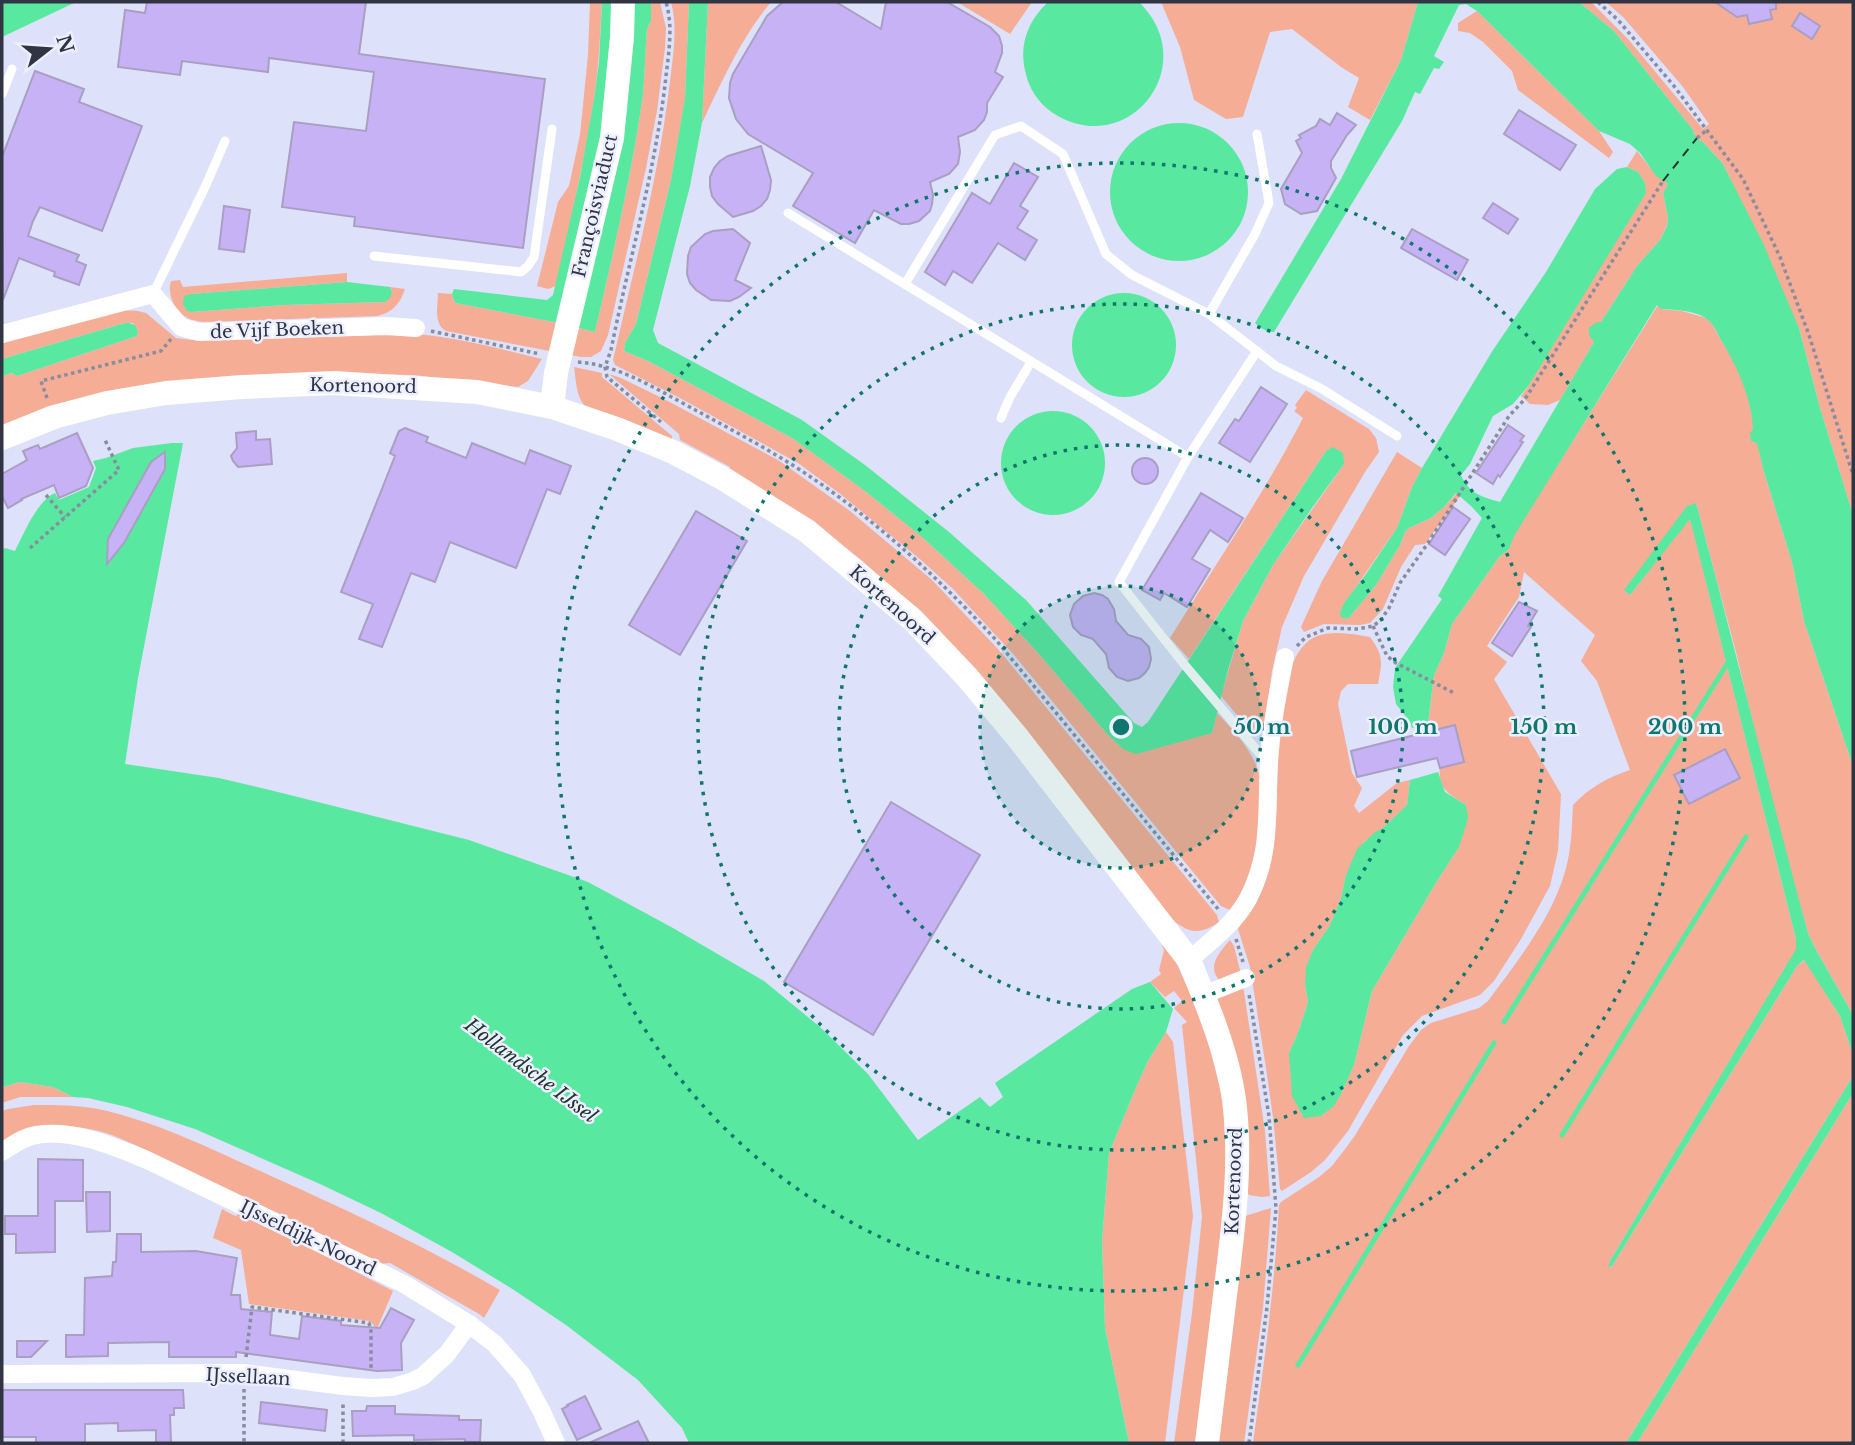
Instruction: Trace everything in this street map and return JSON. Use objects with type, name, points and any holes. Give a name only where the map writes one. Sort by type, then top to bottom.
[{"type":"street","name":"Françoisviaduct","points":[[552,407],[557,363],[612,138],[623,2]]},
{"type":"street","points":[[2,334],[153,294],[181,327]]},
{"type":"street","name":"de Vijf Boeken","points":[[181,327],[199,332],[386,326],[416,328]]},
{"type":"street","name":"Kortenoord","points":[[2,438],[54,417],[107,403],[166,393],[334,383],[477,392],[552,407],[673,452],[807,531],[913,620],[967,677],[1018,738],[1189,960],[1226,1062],[1235,1105],[1238,1153],[1236,1207],[1207,1443]]},
{"type":"street","points":[[1189,960],[1229,924],[1247,899],[1261,866],[1267,831],[1274,711],[1285,657]]},
{"type":"street","points":[[1203,995],[1246,978]]},
{"type":"street","name":"IJsseldijk-Noord","points":[[2,1152],[21,1139],[37,1135],[87,1138],[147,1160],[404,1284],[495,1344],[522,1375],[556,1443]]},
{"type":"street","name":"IJssellaan","points":[[2,1374],[244,1373],[343,1386],[393,1387],[424,1376],[447,1354],[468,1324]]},
{"type":"lane","points":[[2,94],[12,69]]},
{"type":"lane","points":[[905,284],[995,135],[1021,126],[1063,154],[1106,254],[1132,275],[1209,314],[1276,366],[1322,389],[1397,436]]},
{"type":"lane","points":[[374,256],[521,272],[534,257],[552,130]]},
{"type":"lane","points":[[1209,314],[1255,234],[1269,203],[1257,134]]},
{"type":"lane","points":[[153,294],[225,141]]},
{"type":"lane","points":[[788,213],[1188,457]]},
{"type":"lane","points":[[1257,351],[1188,457],[1119,582],[1269,765]]},
{"type":"lane","points":[[1001,418],[1031,362]]},
{"type":"path","points":[[666,2],[671,27],[662,110],[611,350],[605,367],[607,377],[674,433],[673,452]]},
{"type":"path","points":[[1598,2],[1633,37],[1674,86],[1743,179],[1780,257],[1809,335],[1853,475]]},
{"type":"path","points":[[1697,138],[1707,130]]},
{"type":"path","points":[[1285,657],[1306,637],[1328,628],[1358,629],[1373,626],[1384,616],[1400,583],[1428,544],[1509,416],[1525,399],[1663,181]]},
{"type":"path","points":[[41,381],[162,351],[181,327]]},
{"type":"path","points":[[416,328],[557,363],[605,367],[624,374],[793,465],[844,501],[914,558],[1005,650],[1229,924],[1238,945],[1246,978],[1269,1116],[1275,1200],[1267,1307],[1249,1443]]},
{"type":"path","points":[[30,548],[119,470],[105,440]]},
{"type":"path","points":[[46,495],[65,517]]},
{"type":"path","points":[[1373,626],[1387,656],[1454,693]]},
{"type":"path","points":[[244,1443],[244,1373],[252,1307],[369,1323],[370,1388]]},
{"type":"path","points":[[343,1386],[343,1443]]},
{"type":"shaded area","points":[[590,2],[602,2],[594,99],[556,286],[548,289],[537,286],[558,202],[569,186],[580,135]]},
{"type":"shaded area","points":[[651,2],[660,2],[666,28],[657,111],[608,335],[601,351],[591,357],[581,357],[446,331],[439,324],[438,293],[452,294],[455,303],[595,332],[639,124]]},
{"type":"shaded area","points":[[671,2],[689,2],[685,99],[671,180],[636,324],[625,343],[624,351],[648,361],[792,438],[865,491],[922,537],[984,594],[1123,749],[1212,733],[1217,713],[1250,754],[1258,770],[1261,785],[1262,803],[1257,843],[1246,881],[1230,910],[1221,906],[1014,655],[953,589],[921,560],[798,463],[615,365],[613,360],[645,222],[665,116],[674,41]]},
{"type":"shaded area","points":[[708,2],[771,2],[741,45],[702,123]]},
{"type":"shaded area","points":[[957,2],[1032,2],[1010,34]]},
{"type":"shaded area","points":[[1161,2],[1418,2],[1401,60],[1370,120],[1348,107],[1359,78],[1292,29],[1270,32],[1243,117],[1226,119],[1194,100],[1180,47]]},
{"type":"shaded area","points":[[1579,2],[1591,2],[1628,39],[1703,129],[1709,124],[1683,87],[1624,18],[1606,2],[1853,2],[1853,515],[1799,328],[1723,164],[1702,141],[1700,142],[1614,31]]},
{"type":"shaded area","points":[[1477,11],[1599,131],[1613,152],[1609,158],[1518,90],[1512,71],[1483,42],[1470,33],[1458,31],[1458,23]]},
{"type":"shaded area","points":[[1637,151],[1656,175],[1668,184],[1663,193],[1667,225],[1660,240],[1637,266],[1601,322],[1594,342],[1560,400],[1548,405],[1530,404],[1521,396],[1645,183],[1638,172],[1627,167]]},
{"type":"shaded area","points":[[347,273],[347,282],[191,294],[185,308],[191,312],[285,305],[385,302],[392,292],[390,287],[405,289],[395,307],[377,316],[203,322],[182,314],[175,306],[170,291],[171,281],[180,280],[183,287]]},
{"type":"shaded area","points":[[1658,305],[1661,309],[1682,311],[1710,321],[1745,384],[1764,472],[1792,562],[1804,621],[1853,766],[1853,1015],[1808,933],[1770,797],[1736,652],[1696,503],[1625,590],[1630,595],[1690,518],[1796,939],[1796,950],[1610,1261],[1609,1268],[1797,966],[1805,960],[1840,1016],[1853,1055],[1853,1076],[1626,1443],[1253,1443],[1272,1295],[1279,1205],[1332,1166],[1354,1137],[1421,1030],[1431,1023],[1479,1008],[1488,1001],[1537,932],[1557,894],[1569,854],[1573,805],[1599,784],[1630,770],[1597,681],[1581,661],[1595,635],[1524,572],[1519,597],[1487,646],[1507,662],[1494,679],[1561,794],[1558,851],[1550,886],[1494,981],[1480,995],[1422,1016],[1403,1035],[1348,1131],[1325,1160],[1282,1191],[1250,967],[1238,929],[1247,914],[1273,838],[1280,726],[1290,669],[1301,649],[1317,636],[1337,633],[1370,637],[1381,659],[1378,684],[1348,684],[1341,691],[1338,704],[1352,773],[1362,788],[1354,806],[1359,813],[1397,783],[1410,780],[1407,805],[1364,842],[1346,875],[1341,898],[1330,925],[1313,950],[1305,984],[1308,1002],[1289,1053],[1321,1116],[1334,1105],[1354,1065],[1372,991],[1459,847],[1466,805],[1446,791],[1440,775],[1440,768],[1464,762],[1455,726],[1431,731],[1428,724],[1434,675],[1444,653],[1452,624],[1499,557],[1509,549],[1513,536]]},
{"type":"shaded area","points":[[121,310],[146,313],[176,338],[193,340],[414,334],[462,341],[542,359],[528,381],[518,387],[413,375],[325,373],[2,430],[2,376],[12,373],[17,376],[137,336],[138,332],[133,323],[125,323],[2,359],[2,343]]},
{"type":"shaded area","points":[[574,367],[602,373],[602,377],[672,436],[672,440],[584,405],[578,392]]},
{"type":"shaded area","points":[[609,374],[664,399],[778,460],[850,511],[932,580],[998,649],[1217,915],[1219,922],[1205,930],[1192,931],[1168,916],[919,612],[860,559],[809,520],[729,470],[730,467],[680,440],[679,434]]},
{"type":"shaded area","points":[[1306,390],[1369,429],[1376,438],[1379,452],[1304,576],[1282,627],[1272,671],[1265,725],[1253,734],[1221,696],[1243,621],[1273,565],[1344,464],[1326,451],[1189,659],[1170,638],[1288,446],[1303,418],[1294,411],[1297,408],[1295,405]]},
{"type":"shaded area","points":[[1397,452],[1422,468],[1397,528],[1342,607],[1348,619],[1376,585],[1405,532],[1431,518],[1457,493],[1460,496],[1425,544],[1415,545],[1401,567],[1383,609],[1370,623],[1324,624],[1304,632],[1301,627],[1322,581]]},
{"type":"shaded area","points":[[1230,940],[1241,974],[1220,981],[1214,965]]},
{"type":"shaded area","points":[[1161,944],[1175,960],[1203,1021],[1223,1100],[1228,1188],[1197,1443],[1174,1443],[1202,1217],[1182,1025],[1187,1022],[1174,1008],[1182,1001],[1174,991],[1165,997],[1150,982],[1161,974],[1159,970],[1164,950]]},
{"type":"shaded area","points":[[1243,985],[1265,1131],[1270,1196],[1262,1197],[1249,1195],[1245,1189],[1215,996]]},
{"type":"shaded area","points":[[1166,1032],[1173,1042],[1193,1216],[1165,1443],[1129,1443],[1105,1328],[1102,1241],[1109,1153],[1148,1061]]},
{"type":"shaded area","points":[[20,1082],[53,1087],[73,1097],[20,1097],[2,1103],[2,1087]]},
{"type":"shaded area","points":[[1853,1093],[1853,1443],[1637,1443]]},
{"type":"shaded area","points":[[34,1105],[98,1109],[165,1129],[358,1216],[500,1290],[484,1318],[390,1263],[378,1264],[142,1148],[106,1133],[67,1127],[40,1128],[3,1141],[2,1111]]},
{"type":"shaded area","points":[[1271,1208],[1263,1308],[1244,1443],[1218,1443],[1245,1216]]},
{"type":"shaded area","points":[[222,1209],[235,1216],[242,1213],[393,1291],[377,1329],[370,1321],[249,1304],[241,1250],[213,1238]]},
{"type":"water","points":[[2,2],[76,2],[2,37]]},
{"type":"water","points":[[602,2],[651,2],[651,21],[647,29],[643,94],[633,154],[595,332],[455,303],[452,294],[454,289],[547,300],[553,295],[580,177],[594,99]]},
{"type":"water","points":[[689,2],[708,2],[702,123],[690,186],[653,330],[658,343],[802,420],[865,465],[949,532],[1026,600],[1134,723],[1142,727],[1148,722],[1326,451],[1333,447],[1343,453],[1344,464],[1273,565],[1243,621],[1212,733],[1136,754],[1123,749],[984,594],[922,537],[865,491],[792,438],[648,361],[624,351],[625,343],[636,324],[671,180],[685,98]]},
{"type":"water","points":[[1048,2],[1139,2],[1157,27],[1163,53],[1160,78],[1148,100],[1130,116],[1107,125],[1081,125],[1053,113],[1038,99],[1026,76],[1023,51],[1031,24]]},
{"type":"water","points":[[1418,2],[1579,2],[1614,31],[1693,133],[1723,164],[1763,243],[1799,328],[1853,515],[1853,766],[1804,621],[1792,562],[1757,443],[1751,441],[1752,417],[1746,393],[1713,326],[1692,312],[1661,309],[1657,305],[1514,536],[1509,549],[1499,557],[1452,624],[1444,653],[1434,675],[1428,724],[1412,728],[1396,704],[1393,687],[1395,668],[1442,599],[1438,596],[1482,518],[1456,493],[1431,518],[1405,532],[1376,585],[1348,619],[1341,617],[1346,600],[1397,528],[1422,468],[1595,189],[1617,169],[1627,167],[1638,172],[1645,183],[1646,193],[1529,385],[1513,404],[1493,416],[1470,464],[1461,475],[1476,493],[1500,502],[1594,342],[1589,335],[1589,328],[1601,322],[1637,266],[1660,240],[1667,226],[1663,193],[1668,184],[1656,176],[1640,153],[1630,144],[1599,131],[1477,11],[1466,4],[1459,5],[1434,56],[1444,62],[1439,69],[1434,68],[1420,94],[1415,92],[1402,121],[1274,332],[1264,330],[1255,323],[1341,179],[1401,60]]},
{"type":"water","points":[[1179,123],[1205,128],[1228,143],[1243,166],[1248,192],[1243,218],[1228,241],[1205,256],[1179,261],[1153,256],[1130,241],[1115,218],[1110,192],[1115,166],[1130,143],[1153,128]]},
{"type":"water","points":[[347,282],[390,287],[392,292],[385,302],[285,305],[191,312],[187,311],[183,304],[184,296],[191,294]]},
{"type":"water","points":[[1124,293],[1144,297],[1161,308],[1172,325],[1176,345],[1172,365],[1161,382],[1144,393],[1124,397],[1104,393],[1087,382],[1076,365],[1072,345],[1076,325],[1087,308],[1104,297]]},
{"type":"water","points":[[125,323],[135,325],[137,336],[17,376],[12,373],[2,376],[2,359]]},
{"type":"water","points":[[1053,411],[1073,415],[1090,426],[1101,443],[1105,463],[1101,483],[1090,500],[1073,511],[1053,515],[1033,511],[1016,500],[1005,483],[1001,463],[1005,443],[1016,426],[1033,415]]},
{"type":"water","name":"Hollandsche IJssel","points":[[183,443],[138,678],[125,764],[219,778],[469,840],[588,882],[764,981],[820,1027],[868,1074],[918,1140],[980,1097],[990,1107],[1003,1097],[995,1083],[1132,989],[1150,982],[1173,1009],[1166,1032],[1148,1061],[1109,1153],[1102,1241],[1105,1328],[1129,1443],[689,1443],[682,1428],[638,1380],[566,1325],[452,1252],[381,1213],[195,1129],[127,1107],[73,1097],[53,1087],[20,1082],[2,1087],[2,550],[5,548],[15,551],[32,518],[48,497],[55,493],[59,500],[89,487],[96,468],[93,461],[133,448]]},
{"type":"water","points":[[1696,503],[1808,933],[1853,1015],[1853,1055],[1840,1016],[1804,960],[1797,966],[1612,1266],[1608,1268],[1796,949],[1796,939],[1690,519],[1630,595],[1624,590],[1687,506]]},
{"type":"water","points":[[1438,772],[1445,792],[1466,805],[1468,819],[1459,847],[1372,991],[1354,1065],[1334,1106],[1321,1116],[1304,1118],[1292,1096],[1289,1053],[1308,1002],[1306,967],[1313,950],[1330,925],[1357,849],[1407,805],[1410,780]]},
{"type":"water","points":[[1853,1076],[1853,1093],[1637,1443],[1626,1443]]},
{"type":"building","points":[[147,2],[366,2],[359,54],[545,79],[523,248],[354,226],[355,217],[282,207],[294,122],[366,131],[374,72],[269,58],[268,72],[182,61],[180,75],[118,67],[125,10],[145,13]]},
{"type":"building","points":[[783,2],[836,2],[881,29],[886,2],[947,2],[990,27],[999,36],[1002,53],[995,72],[1003,77],[987,103],[984,120],[975,130],[958,137],[958,164],[949,174],[930,182],[932,204],[930,211],[919,221],[901,224],[874,210],[855,243],[793,206],[813,173],[748,134],[736,119],[729,98],[733,74],[767,16]]},
{"type":"building","points":[[1715,2],[1776,2],[1776,9],[1770,10],[1772,19],[1749,24],[1747,15],[1737,17]]},
{"type":"building","points":[[1800,13],[1820,26],[1812,39],[1792,26]]},
{"type":"building","points":[[35,71],[84,89],[79,102],[142,126],[102,231],[40,207],[33,221],[28,236],[79,255],[76,261],[86,265],[79,285],[19,258],[3,300],[2,157]]},
{"type":"building","points":[[1519,110],[1576,145],[1560,170],[1504,134]]},
{"type":"building","points":[[1337,113],[1356,125],[1331,161],[1336,178],[1317,211],[1301,214],[1285,204],[1281,189],[1302,153],[1296,141],[1301,138],[1299,135],[1316,126],[1320,119],[1330,125]]},
{"type":"building","points":[[761,146],[771,180],[767,199],[753,211],[733,217],[712,196],[710,177],[720,161],[728,156]]},
{"type":"building","points":[[1014,163],[1038,177],[1020,206],[1028,211],[1017,228],[1037,240],[1025,260],[998,243],[972,283],[953,271],[945,285],[925,272],[972,193],[990,204]]},
{"type":"building","points":[[1493,203],[1518,219],[1508,234],[1483,218]]},
{"type":"building","points":[[224,206],[250,210],[244,252],[219,249]]},
{"type":"building","points":[[733,229],[750,243],[735,280],[751,288],[730,301],[711,300],[690,283],[687,274],[688,256],[691,247],[705,234]]},
{"type":"building","points":[[1412,229],[1468,260],[1457,280],[1401,248]]},
{"type":"building","points":[[1261,387],[1287,404],[1250,462],[1219,443],[1235,419],[1239,421]]},
{"type":"building","points":[[1508,425],[1524,436],[1520,441],[1523,442],[1493,484],[1476,473]]},
{"type":"building","points":[[405,428],[428,437],[426,442],[466,458],[472,443],[525,464],[530,450],[571,466],[560,494],[547,489],[516,568],[450,542],[435,582],[411,573],[382,647],[359,639],[373,604],[341,592],[395,456],[390,453],[399,431]]},
{"type":"building","points":[[256,431],[256,440],[270,439],[272,464],[238,467],[231,456],[237,448],[236,433]]},
{"type":"building","points":[[77,433],[93,468],[86,486],[59,498],[54,485],[21,499],[8,508],[2,496],[2,474],[27,460],[23,451],[38,445],[40,449]]},
{"type":"building","points":[[165,452],[165,469],[124,543],[107,564],[108,539],[151,462]]},
{"type":"building","points":[[1145,458],[1154,462],[1158,471],[1154,480],[1145,484],[1136,480],[1132,471],[1136,462]]},
{"type":"building","points":[[1201,493],[1243,518],[1228,542],[1210,530],[1192,559],[1210,569],[1187,607],[1164,593],[1160,600],[1142,590]]},
{"type":"building","points":[[1453,507],[1470,519],[1445,555],[1429,544]]},
{"type":"building","points":[[696,511],[747,541],[680,655],[629,625]]},
{"type":"building","points":[[1094,593],[1108,599],[1114,609],[1116,621],[1128,635],[1141,639],[1149,647],[1149,667],[1139,678],[1128,681],[1117,677],[1109,668],[1106,654],[1093,639],[1081,635],[1073,627],[1070,615],[1074,604],[1083,596]]},
{"type":"building","points":[[1519,602],[1537,611],[1528,626],[1531,627],[1512,656],[1492,643]]},
{"type":"building","points":[[1455,725],[1464,762],[1440,768],[1437,758],[1357,777],[1351,751]]},
{"type":"building","points":[[1725,749],[1740,778],[1689,804],[1674,775]]},
{"type":"building","points":[[891,802],[980,855],[873,1035],[784,982]]},
{"type":"building","points":[[38,1159],[83,1160],[83,1201],[55,1201],[55,1252],[16,1253],[16,1234],[5,1234],[5,1216],[38,1216]]},
{"type":"building","points":[[86,1192],[110,1192],[110,1231],[87,1232]]},
{"type":"building","points":[[117,1234],[141,1234],[141,1252],[196,1251],[237,1258],[231,1295],[240,1295],[241,1309],[272,1312],[270,1335],[299,1339],[302,1316],[341,1321],[341,1325],[380,1328],[391,1308],[414,1320],[401,1343],[402,1370],[377,1371],[236,1352],[236,1357],[169,1357],[169,1342],[108,1343],[108,1356],[66,1357],[66,1335],[84,1335],[85,1278],[112,1276],[113,1262],[116,1262]]},
{"type":"building","points":[[17,1341],[47,1341],[31,1357],[17,1357]]},
{"type":"building","points":[[2,1390],[183,1390],[184,1408],[174,1408],[174,1415],[170,1415],[171,1443],[156,1443],[156,1430],[118,1431],[118,1423],[85,1424],[85,1443],[36,1443],[36,1437],[2,1437]]},
{"type":"building","points":[[585,1396],[601,1429],[577,1440],[562,1409]]},
{"type":"building","points":[[261,1402],[327,1410],[325,1431],[259,1423]]},
{"type":"building","points":[[367,1406],[395,1406],[395,1414],[459,1416],[459,1420],[481,1420],[480,1442],[465,1442],[465,1439],[414,1440],[414,1435],[353,1436],[352,1411],[366,1411]]},
{"type":"building","points":[[638,1421],[649,1443],[589,1443]]},
{"type":"waterway","points":[[1504,1022],[1727,664]]},
{"type":"waterway","points":[[1562,1135],[1746,837]]},
{"type":"waterway","points":[[1298,1365],[1494,1043]]},
{"type":"ferry route","points":[[1663,181],[1697,138]]}]
